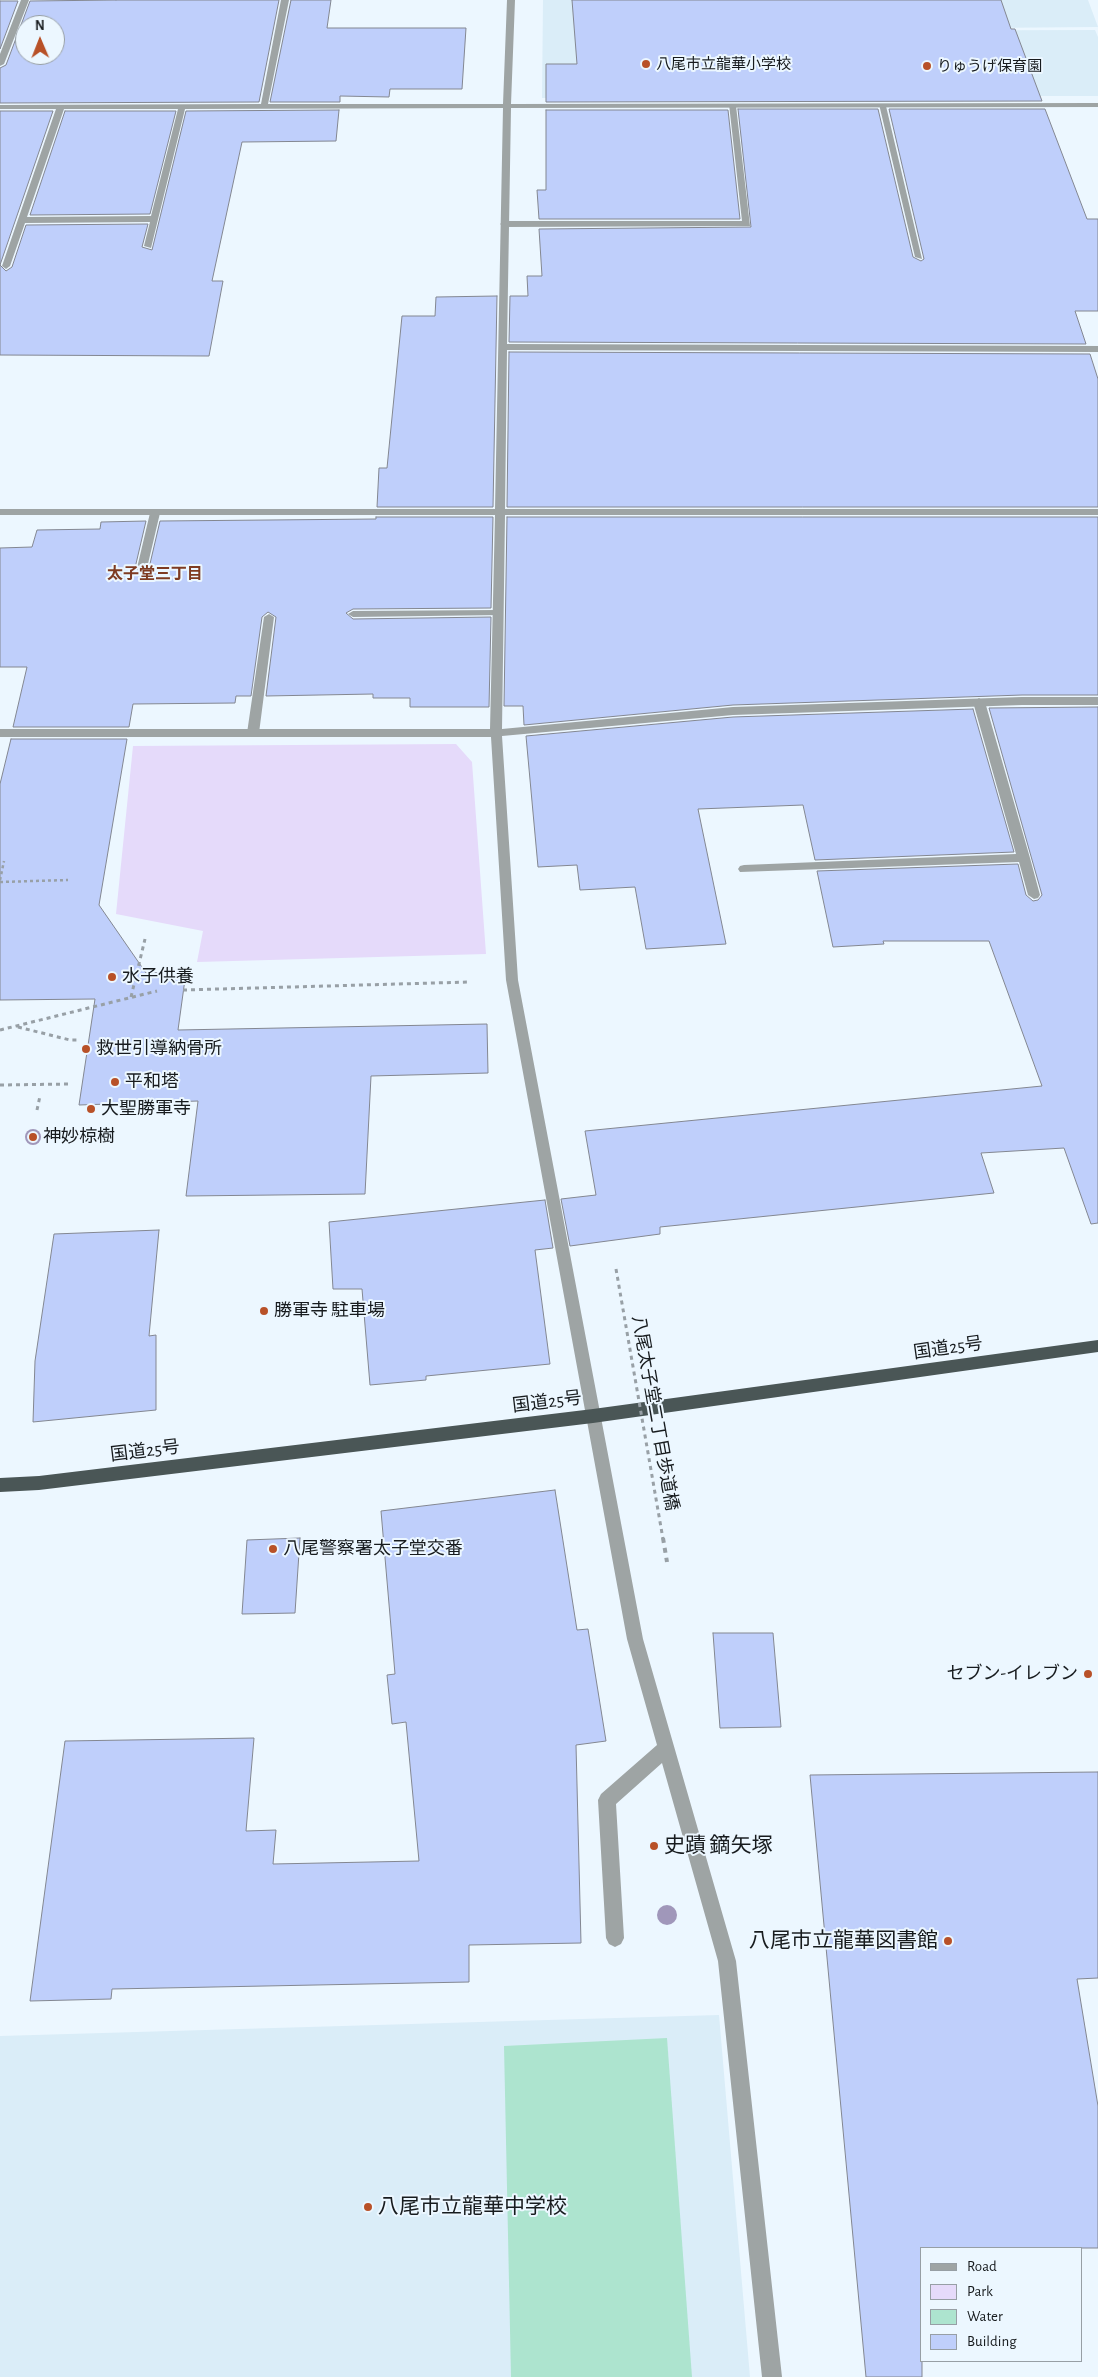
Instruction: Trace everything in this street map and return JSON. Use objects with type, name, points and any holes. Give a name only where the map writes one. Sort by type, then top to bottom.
[{"type":"highway","name":"国道25号","points":[[0,1486],[593,1416],[1098,1346]]},
{"type":"street","points":[[0,64],[25,0]]},
{"type":"street","points":[[264,106],[285,0]]},
{"type":"street","points":[[511,0],[504,224],[496,733],[512,980],[635,1639],[727,1961],[772,2377]]},
{"type":"street","points":[[0,107],[1098,105]]},
{"type":"street","points":[[504,224],[747,224],[732,106]]},
{"type":"street","points":[[882,106],[920,256]]},
{"type":"street","points":[[6,266],[61,107]]},
{"type":"street","points":[[148,246],[182,107]]},
{"type":"street","points":[[22,220],[154,219]]},
{"type":"street","points":[[503,347],[1098,350]]},
{"type":"street","points":[[0,512],[500,514],[1098,512]]},
{"type":"street","points":[[142,568],[155,513]]},
{"type":"street","points":[[353,614],[498,613]]},
{"type":"street","points":[[253,733],[269,617]]},
{"type":"street","points":[[979,702],[1034,895]]},
{"type":"street","points":[[0,733],[496,733],[733,711],[979,702],[1098,702]]},
{"type":"street","points":[[744,869],[1024,858]]},
{"type":"street","points":[[615,1938],[607,1800],[666,1748]]},
{"type":"path","points":[[4,861],[0,881],[68,880]]},
{"type":"path","points":[[132,997],[144,939]]},
{"type":"path","points":[[183,990],[512,980]]},
{"type":"path","points":[[0,1030],[157,991]]},
{"type":"path","points":[[16,1026],[70,1040],[80,1040]]},
{"type":"path","points":[[0,1085],[69,1084]]},
{"type":"path","points":[[37,1110],[40,1096]]},
{"type":"path","name":"八尾太子堂二丁目歩道橋","points":[[616,1268],[667,1562]]},
{"type":"shaded area","name":"八尾市立龍華小学校","points":[[543,0],[1088,0],[1098,27],[745,30],[755,98],[542,98]]},
{"type":"shaded area","name":"りゅうげ保育園","points":[[1095,30],[1098,37],[1098,96],[761,96],[749,31]]},
{"type":"shaded area","name":"八尾市立龍華中学校","points":[[719,2015],[750,2377],[0,2377],[0,2036]]},
{"type":"green space","points":[[456,744],[472,762],[486,954],[197,962],[203,931],[116,914],[133,746]]},
{"type":"water","points":[[667,2038],[692,2377],[511,2377],[504,2046]]},
{"type":"building","points":[[279,0],[259,102],[0,103],[0,68],[6,65],[15,41],[15,65],[65,65],[65,15],[25,15],[30,1]]},
{"type":"building","points":[[291,0],[331,0],[327,28],[466,28],[462,89],[390,89],[389,97],[340,96],[340,102],[270,102]]},
{"type":"building","points":[[572,0],[1001,0],[1011,29],[1015,29],[1042,101],[546,102],[546,64],[577,64]]},
{"type":"building","points":[[0,1],[18,1],[0,49]]},
{"type":"building","points":[[738,109],[878,109],[913,257],[921,261],[924,259],[889,109],[1045,109],[1087,219],[1098,219],[1098,311],[1075,311],[1086,344],[509,342],[510,296],[528,296],[527,276],[542,276],[539,229],[751,227]]},
{"type":"building","points":[[339,110],[336,141],[242,142],[212,281],[223,281],[209,356],[0,355],[0,265],[6,271],[12,267],[26,225],[148,224],[142,247],[152,250],[186,111]]},
{"type":"building","points":[[546,110],[728,110],[740,219],[539,219],[537,190],[546,190]]},
{"type":"building","points":[[0,111],[53,111],[0,265]]},
{"type":"building","points":[[65,111],[176,111],[150,214],[30,215]]},
{"type":"building","points":[[497,296],[493,507],[377,507],[379,468],[387,468],[402,316],[435,316],[436,297]]},
{"type":"building","points":[[509,352],[1090,354],[1098,379],[1098,507],[507,507]]},
{"type":"building","points":[[376,517],[493,517],[491,608],[353,609],[346,613],[353,619],[491,617],[489,707],[410,707],[410,698],[373,698],[373,694],[266,696],[276,617],[268,612],[262,617],[251,696],[236,696],[235,703],[133,704],[129,727],[13,727],[27,667],[0,667],[0,548],[32,547],[37,530],[100,529],[101,522],[146,521],[135,568],[143,573],[149,568],[160,521],[376,519]]},
{"type":"building","points":[[507,517],[1098,517],[1098,695],[1022,695],[733,705],[524,725],[523,706],[504,706]]},
{"type":"building","points":[[1098,707],[1098,1223],[1091,1224],[1064,1148],[981,1153],[994,1193],[660,1227],[660,1234],[570,1246],[561,1199],[596,1195],[585,1131],[1042,1086],[989,941],[883,941],[884,944],[833,947],[817,871],[1018,864],[1026,895],[1033,901],[1038,900],[1042,895],[989,708]]},
{"type":"building","points":[[973,709],[1014,852],[815,860],[803,805],[698,809],[726,944],[646,949],[635,887],[580,890],[577,865],[538,867],[526,736],[733,717]]},
{"type":"building","points":[[11,739],[127,739],[99,905],[146,973],[186,972],[178,1030],[487,1024],[488,1073],[371,1076],[365,1194],[186,1196],[198,1101],[79,1105],[95,999],[0,1000],[0,784]]},
{"type":"building","points":[[545,1200],[553,1248],[535,1250],[550,1364],[426,1376],[426,1380],[370,1385],[362,1289],[333,1289],[329,1222]]},
{"type":"building","points":[[159,1230],[149,1336],[156,1335],[156,1410],[33,1422],[35,1361],[54,1234]]},
{"type":"building","points":[[555,1490],[577,1630],[588,1629],[606,1741],[576,1745],[581,1943],[469,1945],[469,1982],[112,1989],[111,1999],[30,2001],[65,1741],[254,1738],[246,1831],[276,1830],[273,1864],[419,1861],[406,1722],[392,1724],[387,1675],[395,1674],[381,1511]]},
{"type":"building","points":[[300,1538],[295,1613],[242,1614],[247,1540]]},
{"type":"building","points":[[713,1633],[773,1633],[781,1727],[720,1728]]},
{"type":"building","name":"八尾市立龍華図書館","points":[[1098,1772],[1098,1978],[1077,1979],[1098,2106],[1098,2248],[920,2247],[920,2362],[922,2362],[922,2377],[866,2377],[810,1775]]},
{"type":"place","name":"八尾市立龍華小学校","points":[[646,64]]},
{"type":"place","name":"りゅうげ保育園","points":[[927,66]]},
{"type":"place","name":"水子供養","points":[[112,977]]},
{"type":"place","name":"救世引導納骨所","points":[[86,1049]]},
{"type":"place","name":"平和塔","points":[[115,1082]]},
{"type":"place","name":"大聖勝軍寺","points":[[91,1109]]},
{"type":"place","name":"神妙椋樹","points":[[33,1137]]},
{"type":"place","name":"勝軍寺 駐車場","points":[[264,1311]]},
{"type":"place","name":"八尾警察署太子堂交番","points":[[273,1549]]},
{"type":"place","name":"セブン-イレブン","points":[[1088,1674]]},
{"type":"place","name":"史蹟 鏑矢塚","points":[[654,1846]]},
{"type":"place","name":"八尾市立龍華図書館","points":[[948,1941]]},
{"type":"place","name":"八尾市立龍華中学校","points":[[368,2207]]},
{"type":"district","name":"太子堂三丁目","points":[[155,574]]}]
